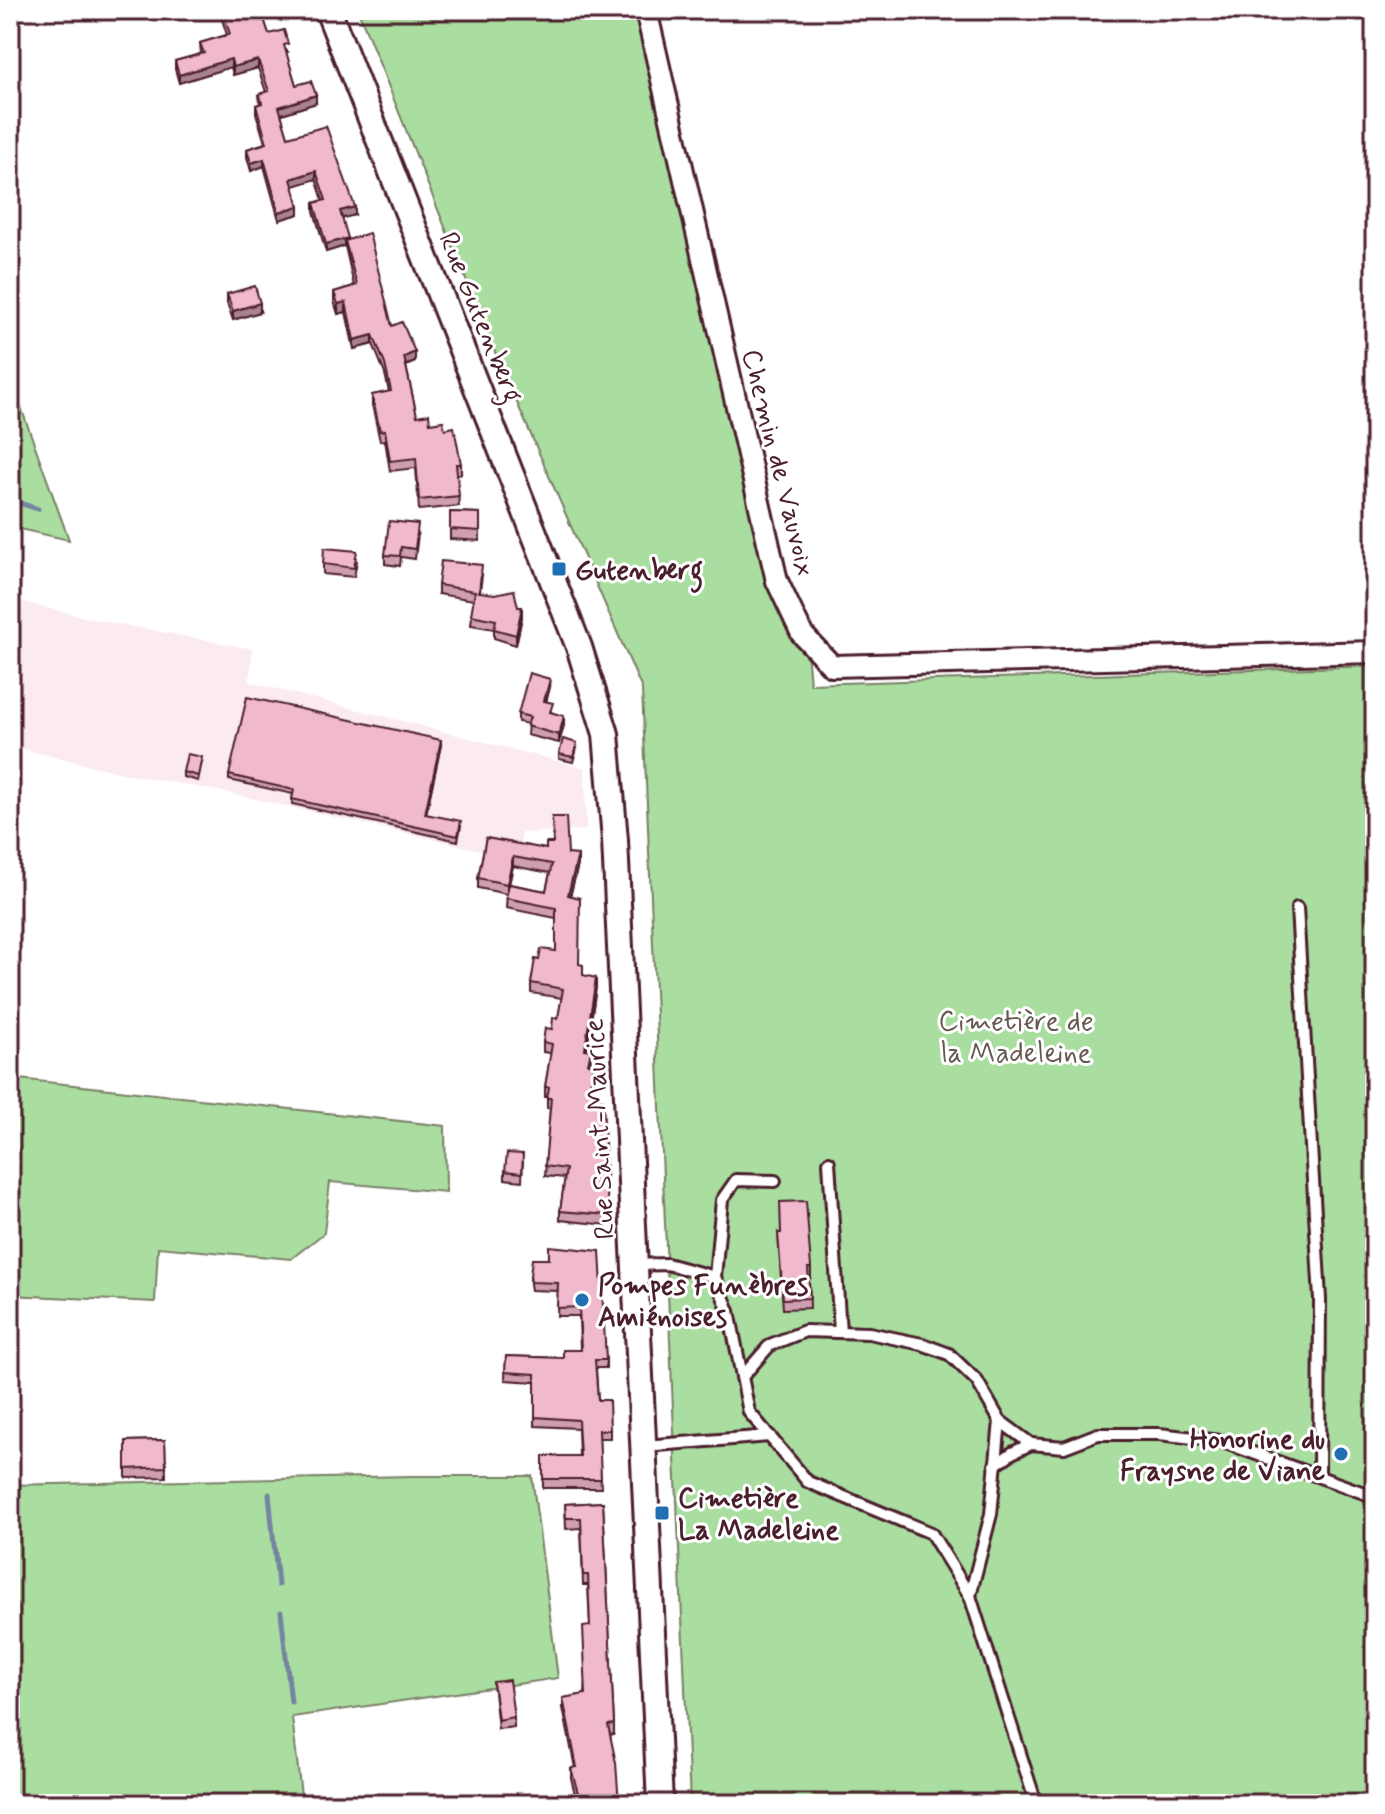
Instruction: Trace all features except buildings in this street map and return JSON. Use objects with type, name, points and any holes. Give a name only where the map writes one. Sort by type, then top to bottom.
[{"type":"street","name":"Rue Gutenberg","points":[[328,10],[579,647]]},
{"type":"street","name":"Chemin de Vauvoix","points":[[646,10],[777,581],[802,634],[832,666],[1375,652]]},
{"type":"street","name":"Rue Saint-Maurice","points":[[579,647],[606,734],[615,840],[660,1804]]},
{"type":"lane","points":[[1297,908],[1320,1299],[1319,1475]]},
{"type":"lane","points":[[829,1162],[840,1332]]},
{"type":"lane","points":[[775,1181],[736,1180],[722,1200],[715,1277],[729,1311],[749,1412],[808,1482],[931,1533],[970,1596],[1034,1797]]},
{"type":"lane","points":[[634,1265],[667,1264],[715,1277]]},
{"type":"lane","points":[[742,1377],[770,1345],[805,1331],[869,1333],[922,1344],[949,1354],[977,1381],[1000,1421],[1031,1444]]},
{"type":"lane","points":[[970,1596],[991,1514],[1000,1421]]},
{"type":"lane","points":[[995,1465],[1031,1444],[1064,1447],[1098,1434],[1189,1436],[1220,1441],[1375,1497]]},
{"type":"lane","points":[[643,1446],[770,1436]]},
{"type":"shaded area","points":[[10,599],[97,620],[253,649],[249,682],[585,768],[586,830],[521,833],[520,859],[10,746]]},
{"type":"green space","name":"Cimetière de la Madeleine","points":[[358,10],[531,10],[535,18],[545,10],[636,10],[769,572],[807,650],[810,684],[1375,666],[1375,1804],[690,1804],[642,689],[497,357]]},
{"type":"green space","points":[[10,377],[69,540],[10,527]]},
{"type":"green space","points":[[10,1078],[445,1126],[446,1192],[330,1182],[324,1233],[291,1259],[158,1247],[155,1302],[10,1295]]},
{"type":"green space","points":[[532,1476],[558,1678],[292,1717],[302,1804],[12,1804],[10,1485]]},
{"type":"waterway","points":[[10,500],[38,509]]},
{"type":"waterway","points":[[269,1494],[278,1585]]},
{"type":"waterway","points":[[281,1612],[291,1702]]},
{"type":"place","name":"Gutenberg","points":[[559,569]]},
{"type":"place","name":"Pompes Funèbres Amiénoises","points":[[582,1300]]},
{"type":"place","name":"Honorine du Fraysne de Viane","points":[[1341,1454]]},
{"type":"place","name":"Cimetière La Madeleine","points":[[662,1513]]}]
